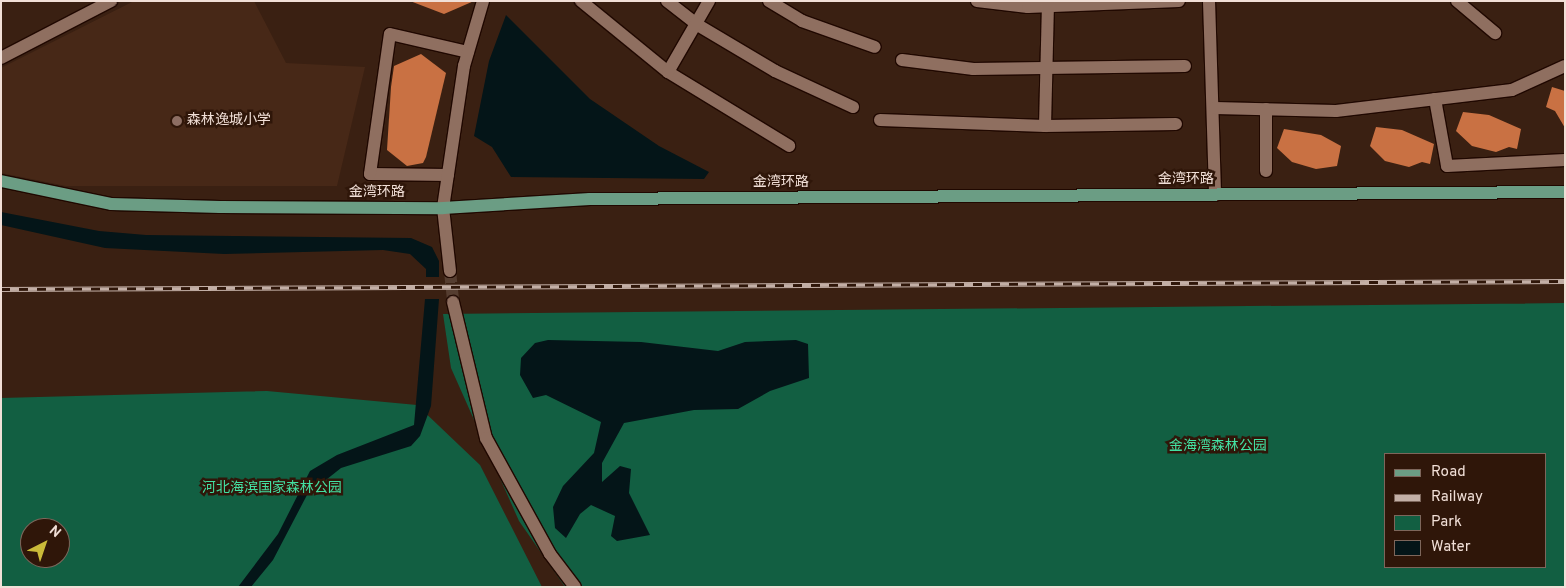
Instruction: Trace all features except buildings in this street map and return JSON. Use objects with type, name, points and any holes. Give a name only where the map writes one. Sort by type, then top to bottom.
[{"type":"main road","name":"金湾环路","points":[[1,181],[111,204],[443,208],[590,199],[1565,192]]},
{"type":"street","points":[[1,58],[111,1]]},
{"type":"street","points":[[450,271],[443,208],[468,52],[483,1]]},
{"type":"street","points":[[581,1],[668,72],[789,146]]},
{"type":"street","points":[[667,1],[696,24],[775,71],[853,107]]},
{"type":"street","points":[[668,72],[709,1]]},
{"type":"street","points":[[769,1],[802,21],[875,47]]},
{"type":"street","points":[[977,1],[1047,4],[1179,1]]},
{"type":"street","points":[[1209,1],[1215,108],[1216,195]]},
{"type":"street","points":[[1457,1],[1495,33]]},
{"type":"street","points":[[1045,126],[1047,4]]},
{"type":"street","points":[[448,175],[370,174],[390,34],[468,52]]},
{"type":"street","points":[[902,60],[973,69],[1046,70],[1185,66]]},
{"type":"street","points":[[1215,108],[1336,111],[1512,90],[1565,66]]},
{"type":"street","points":[[1434,99],[1447,166],[1565,160]]},
{"type":"street","points":[[1266,110],[1266,171]]},
{"type":"street","points":[[880,120],[1045,126],[1176,124]]},
{"type":"street","points":[[453,302],[486,438],[550,554],[575,587]]},
{"type":"shaded area","name":"森林逸城小学","points":[[134,1],[254,1],[286,63],[365,67],[337,186],[66,186],[1,173],[1,68]]},
{"type":"green space","name":"金海湾森林公园","points":[[1565,303],[1565,587],[565,587],[519,521],[451,368],[443,314]]},
{"type":"green space","name":"河北海滨国家森林公园","points":[[267,391],[417,405],[480,465],[542,587],[1,587],[1,398]]},
{"type":"water","points":[[506,15],[590,99],[659,146],[709,172],[704,179],[511,177],[492,147],[474,136],[489,61]]},
{"type":"water","points":[[1,212],[99,231],[146,235],[411,238],[432,247],[439,261],[439,277],[426,277],[426,269],[410,254],[383,250],[224,254],[105,248],[1,225]]},
{"type":"water","points":[[425,299],[439,299],[431,406],[420,436],[411,446],[341,468],[307,495],[273,560],[251,587],[238,587],[278,534],[310,471],[337,455],[414,425]]},
{"type":"water","points":[[548,340],[641,342],[718,351],[745,342],[796,340],[808,344],[809,378],[770,391],[738,409],[694,410],[624,423],[602,463],[602,482],[620,466],[631,469],[629,493],[650,535],[617,541],[611,536],[615,516],[591,505],[580,514],[566,538],[555,528],[553,507],[563,486],[594,453],[601,422],[546,395],[533,398],[520,375],[521,358],[535,343]]},
{"type":"tunnel","points":[[450,271],[453,302]]},
{"type":"railway","points":[[1,289],[1565,281]]},
{"type":"place","name":"森林逸城小学","points":[[177,121]]}]
